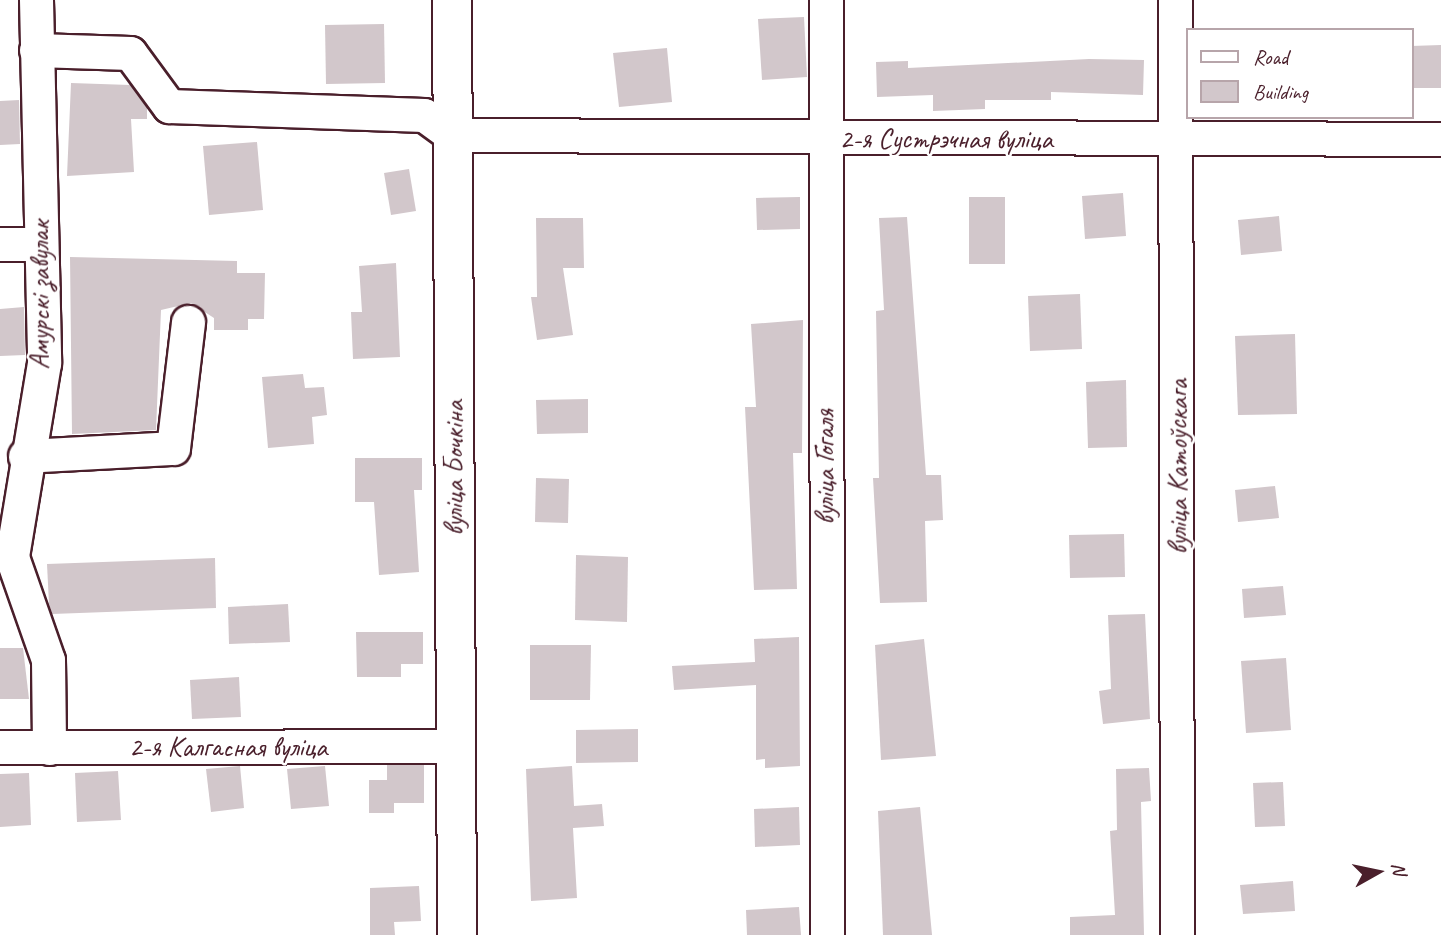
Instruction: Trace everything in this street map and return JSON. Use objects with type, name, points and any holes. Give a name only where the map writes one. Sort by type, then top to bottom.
[{"type":"main road","name":"вуліца Бочкіна","points":[[452,0],[457,935]]},
{"type":"street","name":"Амурскі завулак","points":[[36,0],[44,363],[25,456],[12,557],[48,660],[49,748]]},
{"type":"street","name":"вуліца Гогаля","points":[[826,0],[823,139],[827,935]]},
{"type":"street","name":"вуліца Катоўскага","points":[[1175,0],[1178,137],[1177,935]]},
{"type":"street","points":[[36,50],[130,52],[169,106],[424,115],[452,135]]},
{"type":"street","name":"2-я Сустрэчная вуліца","points":[[452,135],[823,139],[1441,139]]},
{"type":"street","points":[[0,244],[41,244]]},
{"type":"street","points":[[25,456],[173,448],[188,322]]},
{"type":"street","name":"2-я Калгасная вуліца","points":[[0,747],[456,746]]},
{"type":"building","points":[[804,17],[807,77],[762,80],[758,19]]},
{"type":"building","points":[[384,24],[385,83],[326,84],[325,25]]},
{"type":"building","points":[[1441,45],[1441,88],[1413,88],[1413,46]]},
{"type":"building","points":[[667,48],[672,102],[619,107],[613,53]]},
{"type":"building","points":[[1089,59],[1144,60],[1143,95],[1051,92],[1051,100],[985,100],[985,109],[933,111],[933,95],[877,97],[876,62],[908,61],[908,68]]},
{"type":"building","points":[[71,83],[130,85],[147,108],[147,119],[131,119],[134,172],[67,176]]},
{"type":"building","points":[[19,100],[20,144],[0,145],[0,101]]},
{"type":"building","points":[[257,142],[263,210],[209,215],[203,146]]},
{"type":"building","points":[[409,169],[416,211],[391,215],[384,173]]},
{"type":"building","points":[[1123,193],[1126,236],[1085,239],[1082,196]]},
{"type":"building","points":[[800,197],[800,229],[757,230],[756,198]]},
{"type":"building","points":[[969,197],[1005,197],[1005,264],[969,264]]},
{"type":"building","points":[[1279,216],[1282,251],[1241,255],[1238,220]]},
{"type":"building","points":[[907,217],[926,475],[941,475],[943,520],[925,521],[927,602],[880,603],[873,478],[879,478],[876,311],[884,310],[879,218]]},
{"type":"building","points":[[536,218],[583,218],[584,268],[563,268],[573,335],[537,340],[531,297],[537,297]]},
{"type":"building","points":[[70,257],[237,261],[237,273],[265,273],[264,319],[248,319],[248,330],[214,330],[214,318],[191,303],[161,310],[156,430],[72,434]]},
{"type":"building","points":[[396,263],[400,357],[353,359],[351,312],[362,312],[359,266]]},
{"type":"building","points":[[1080,294],[1082,349],[1030,351],[1028,296]]},
{"type":"building","points":[[24,307],[25,355],[0,356],[0,309]]},
{"type":"building","points":[[803,320],[802,453],[793,453],[797,589],[754,590],[745,407],[756,407],[751,324]]},
{"type":"building","points":[[1295,334],[1297,414],[1238,415],[1235,336]]},
{"type":"building","points":[[303,374],[305,388],[324,387],[327,415],[312,417],[314,444],[268,448],[262,377]]},
{"type":"building","points":[[1126,380],[1127,447],[1088,448],[1086,382]]},
{"type":"building","points":[[588,399],[588,433],[537,434],[536,400]]},
{"type":"building","points":[[355,458],[422,458],[422,490],[414,490],[419,572],[379,575],[374,502],[355,502]]},
{"type":"building","points":[[536,478],[569,479],[568,523],[535,522]]},
{"type":"building","points":[[1275,486],[1279,518],[1238,522],[1235,490]]},
{"type":"building","points":[[1124,534],[1125,577],[1070,578],[1069,535]]},
{"type":"building","points":[[576,555],[628,557],[627,622],[575,620]]},
{"type":"building","points":[[215,558],[216,608],[52,614],[47,564]]},
{"type":"building","points":[[1283,586],[1286,615],[1244,618],[1242,589]]},
{"type":"building","points":[[288,604],[290,642],[229,644],[228,607]]},
{"type":"building","points":[[1145,614],[1150,719],[1103,724],[1099,691],[1111,689],[1108,615]]},
{"type":"building","points":[[356,632],[423,632],[423,664],[401,664],[401,677],[357,677]]},
{"type":"building","points":[[799,637],[800,766],[765,768],[765,759],[756,760],[756,685],[674,690],[672,666],[755,662],[754,639]]},
{"type":"building","points":[[924,639],[936,756],[881,760],[875,645]]},
{"type":"building","points":[[530,645],[591,645],[590,700],[530,700]]},
{"type":"building","points":[[0,648],[23,648],[29,699],[0,699]]},
{"type":"building","points":[[1286,658],[1291,730],[1246,733],[1241,661]]},
{"type":"building","points":[[239,677],[241,717],[192,719],[190,680]]},
{"type":"building","points":[[638,729],[638,762],[576,763],[576,730]]},
{"type":"building","points":[[387,765],[424,765],[424,803],[394,803],[394,813],[369,813],[369,780],[387,780]]},
{"type":"building","points":[[240,766],[244,808],[211,812],[206,769]]},
{"type":"building","points":[[325,766],[329,806],[291,809],[287,769]]},
{"type":"building","points":[[572,766],[574,806],[602,804],[604,826],[573,828],[577,898],[531,901],[526,769]]},
{"type":"building","points":[[1149,768],[1151,801],[1141,802],[1144,935],[1070,935],[1070,917],[1115,915],[1110,831],[1117,830],[1116,769]]},
{"type":"building","points":[[118,771],[121,820],[77,822],[75,773]]},
{"type":"building","points":[[29,773],[31,825],[0,827],[0,774]]},
{"type":"building","points":[[1283,782],[1285,826],[1255,827],[1253,783]]},
{"type":"building","points":[[799,807],[800,845],[755,847],[754,809]]},
{"type":"building","points":[[920,807],[932,935],[883,935],[878,811]]},
{"type":"building","points":[[1293,881],[1295,911],[1243,914],[1240,885]]},
{"type":"building","points":[[419,886],[421,921],[394,922],[395,935],[370,935],[370,888]]},
{"type":"building","points":[[799,907],[801,935],[747,935],[746,910]]}]
